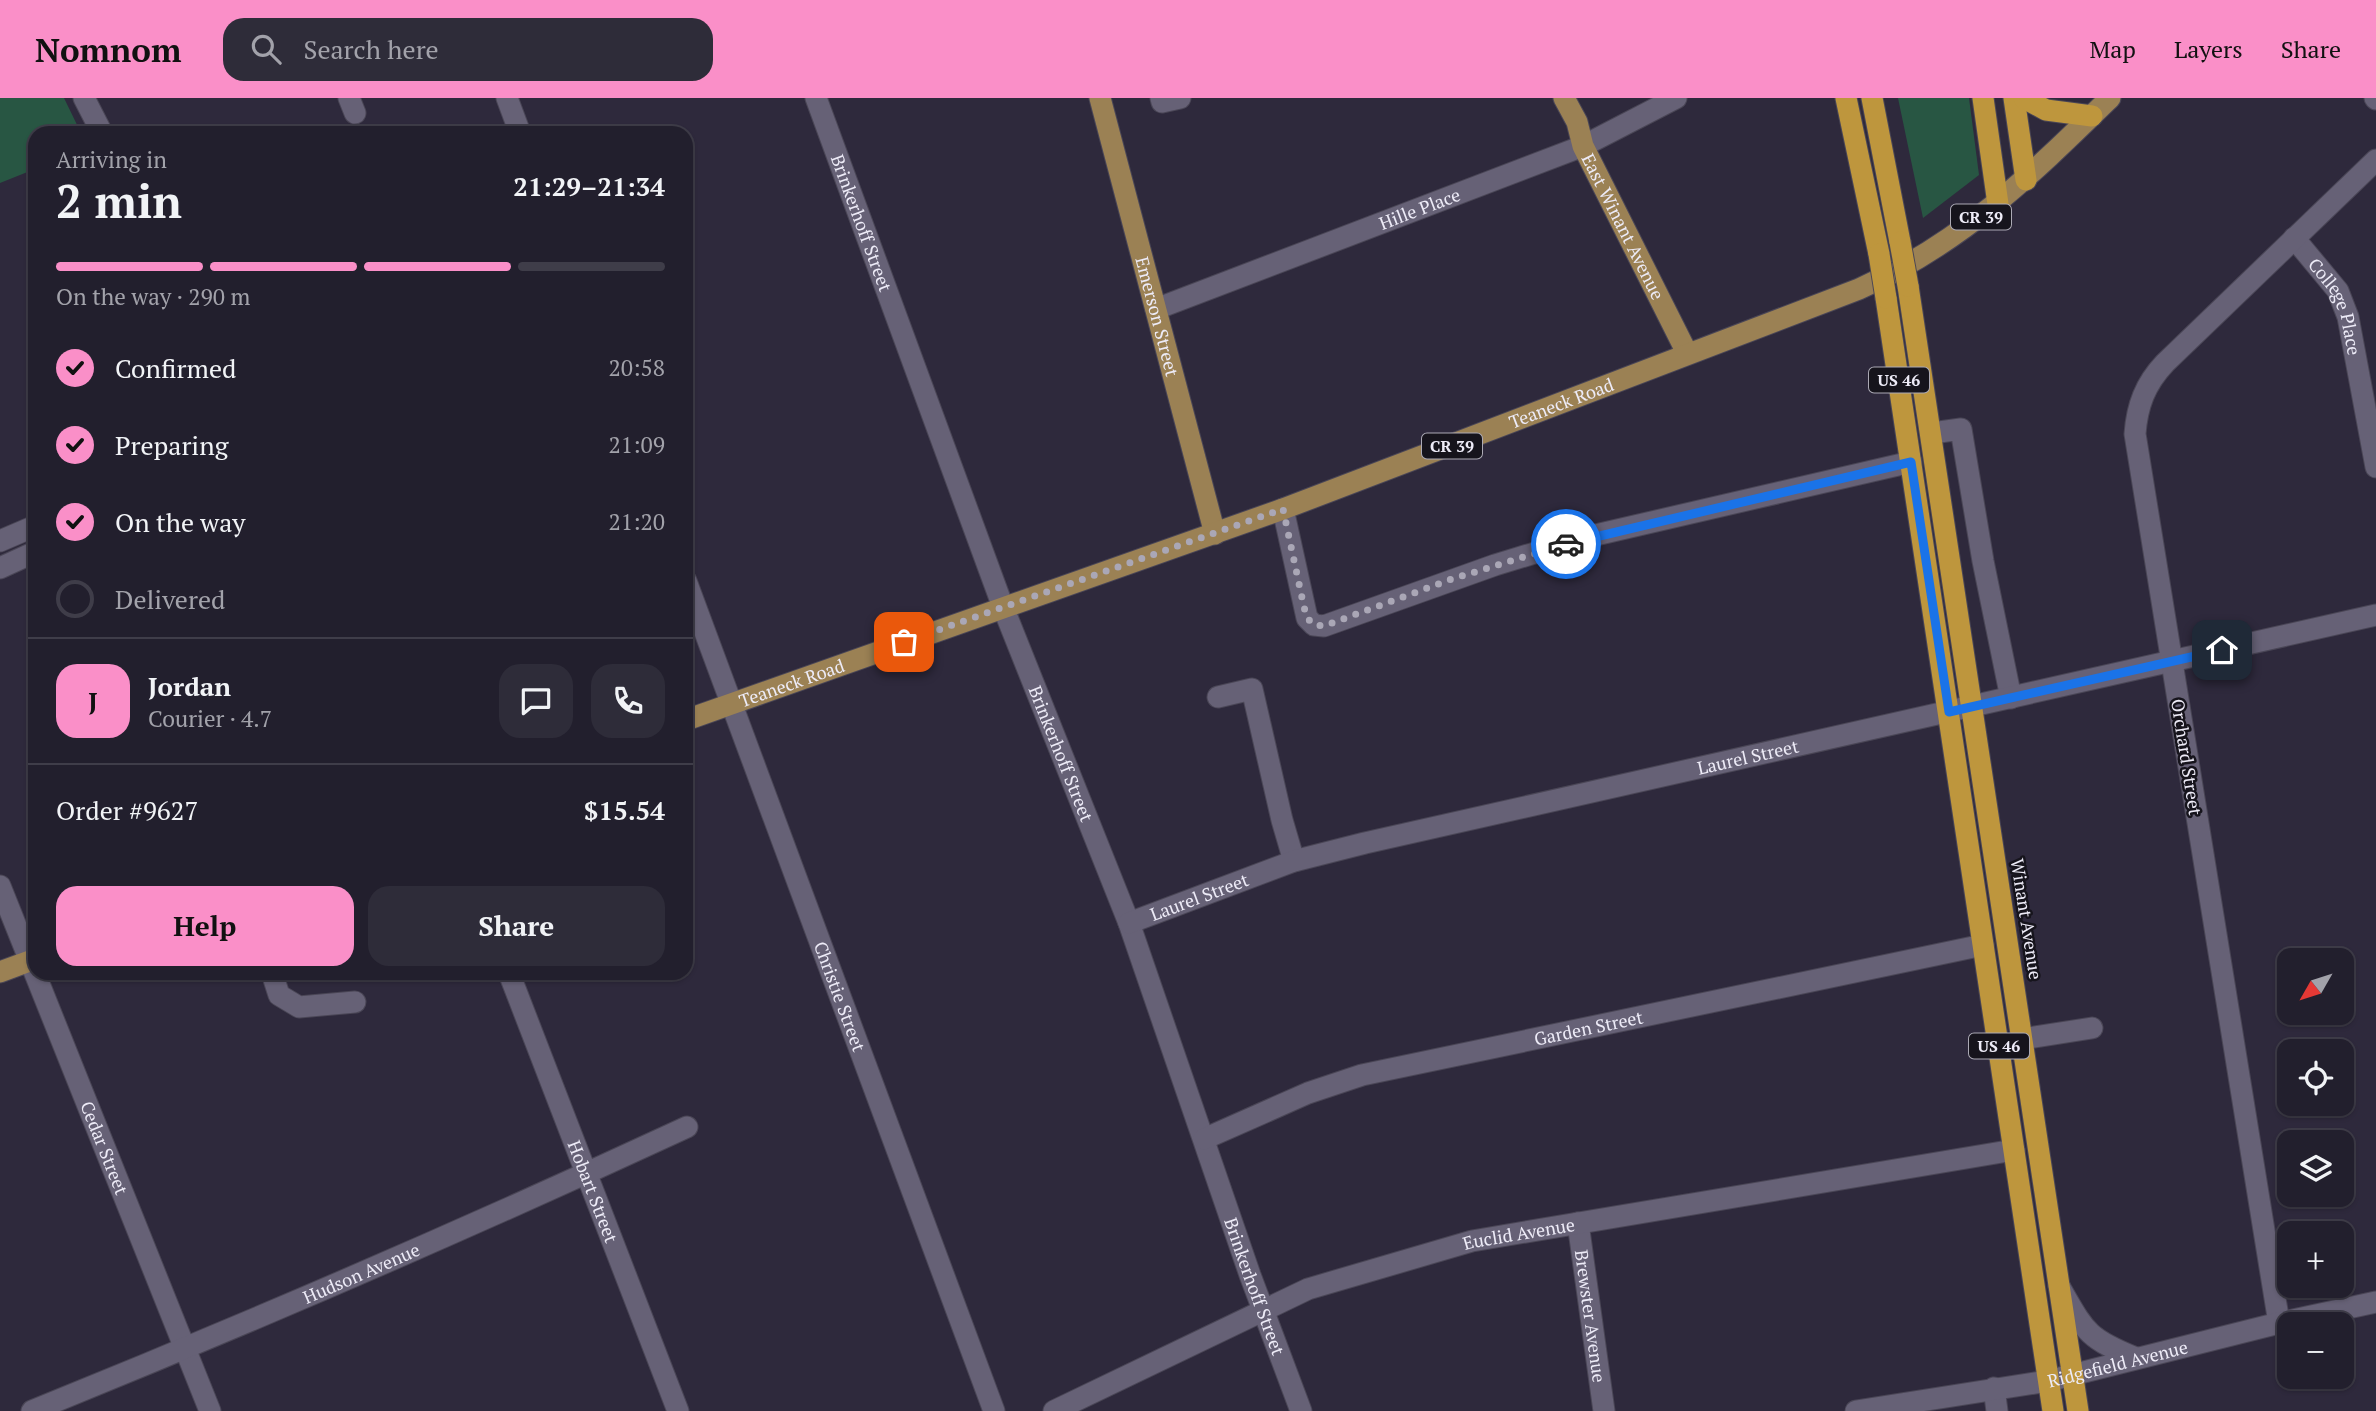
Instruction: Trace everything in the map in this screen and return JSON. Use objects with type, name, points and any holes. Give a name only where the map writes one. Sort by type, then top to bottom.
[{"type":"highway","name":"US 46","points":[[1846,98],[1886,298],[2053,1411]]},
{"type":"highway","name":"US 46","points":[[1872,98],[1908,286],[1932,433]]},
{"type":"highway","points":[[1983,98],[1998,204]]},
{"type":"highway","points":[[2014,98],[2026,180]]},
{"type":"highway","points":[[2024,98],[2046,110],[2092,116]]},
{"type":"highway","name":"Winant Avenue","points":[[1932,433],[2078,1411]]},
{"type":"main road","name":"Emerson Street","points":[[1100,98],[1215,534]]},
{"type":"main road","name":"East Winant Avenue","points":[[1564,98],[1577,122],[1583,146],[1687,354]]},
{"type":"main road","name":"Teaneck Road","points":[[693,718],[1283,509],[1821,305],[1896,273],[1998,204],[2110,98]]},
{"type":"main road","points":[[0,972],[28,962]]},
{"type":"street","points":[[84,98],[98,126]]},
{"type":"street","points":[[507,98],[517,126]]},
{"type":"street","name":"Brinkerhoff Street","points":[[816,98],[1003,607],[1129,923],[1262,1309],[1301,1411]]},
{"type":"street","points":[[1161,98],[1162,102],[1180,98]]},
{"type":"street","name":"Hille Place","points":[[1156,309],[1583,146],[1676,98]]},
{"type":"street","name":"Orchard Street","points":[[2277,1317],[2135,434],[2137,413],[2144,392],[2155,374],[2376,160]]},
{"type":"street","name":"College Place","points":[[2294,238],[2338,291],[2348,317],[2376,467]]},
{"type":"street","points":[[1932,433],[1961,429],[1991,606],[2011,698]]},
{"type":"street","points":[[1283,509],[1307,618],[1314,625],[1324,626],[1484,568],[1587,537],[1911,462]]},
{"type":"street","points":[[0,568],[28,555]]},
{"type":"street","points":[[1951,567],[1983,561]]},
{"type":"street","name":"Christie Street","points":[[693,600],[994,1411]]},
{"type":"street","points":[[1958,612],[1991,606]]},
{"type":"street","name":"Laurel Street","points":[[1129,923],[1294,861],[1365,843],[2376,615]]},
{"type":"street","points":[[1218,697],[1252,689],[1294,861]]},
{"type":"street","name":"Cedar Street","points":[[0,886],[28,951]]},
{"type":"street","name":"Garden Street","points":[[1203,1139],[1308,1093],[1362,1075],[1983,945]]},
{"type":"street","name":"Cedar Street","points":[[40,980],[209,1411]]},
{"type":"street","points":[[274,980],[279,995],[299,1007],[355,1002]]},
{"type":"street","name":"Hobart Street","points":[[512,980],[678,1411]]},
{"type":"street","points":[[2022,1039],[2092,1028]]},
{"type":"street","name":"Hudson Avenue","points":[[32,1411],[185,1349],[586,1174],[687,1127]]},
{"type":"street","name":"Euclid Avenue","points":[[1054,1411],[1308,1289],[1472,1241],[2014,1150]]},
{"type":"street","name":"Brewster Avenue","points":[[1578,1223],[1604,1411]]},
{"type":"street","points":[[2059,1286],[2083,1327],[2092,1337],[2136,1358]]},
{"type":"street","name":"Ridgefield Avenue","points":[[2329,1312],[2376,1302]]},
{"type":"street","name":"Ridgefield Avenue","points":[[1856,1411],[2048,1381],[2277,1323]]},
{"type":"street","points":[[1994,1388],[1997,1411]]},
{"type":"green space","points":[[0,98],[64,98],[78,126],[28,126],[28,172],[0,183]]},
{"type":"green space","points":[[1898,98],[1969,98],[1979,175],[1923,218]]},
{"type":"way so far","points":[[904,642],[1283,509],[1304,607],[1307,618],[1314,625],[1324,626],[1452,579],[1566,544]]},
{"type":"route","points":[[1566,544],[1911,462],[1949,712],[2222,650]]}]
